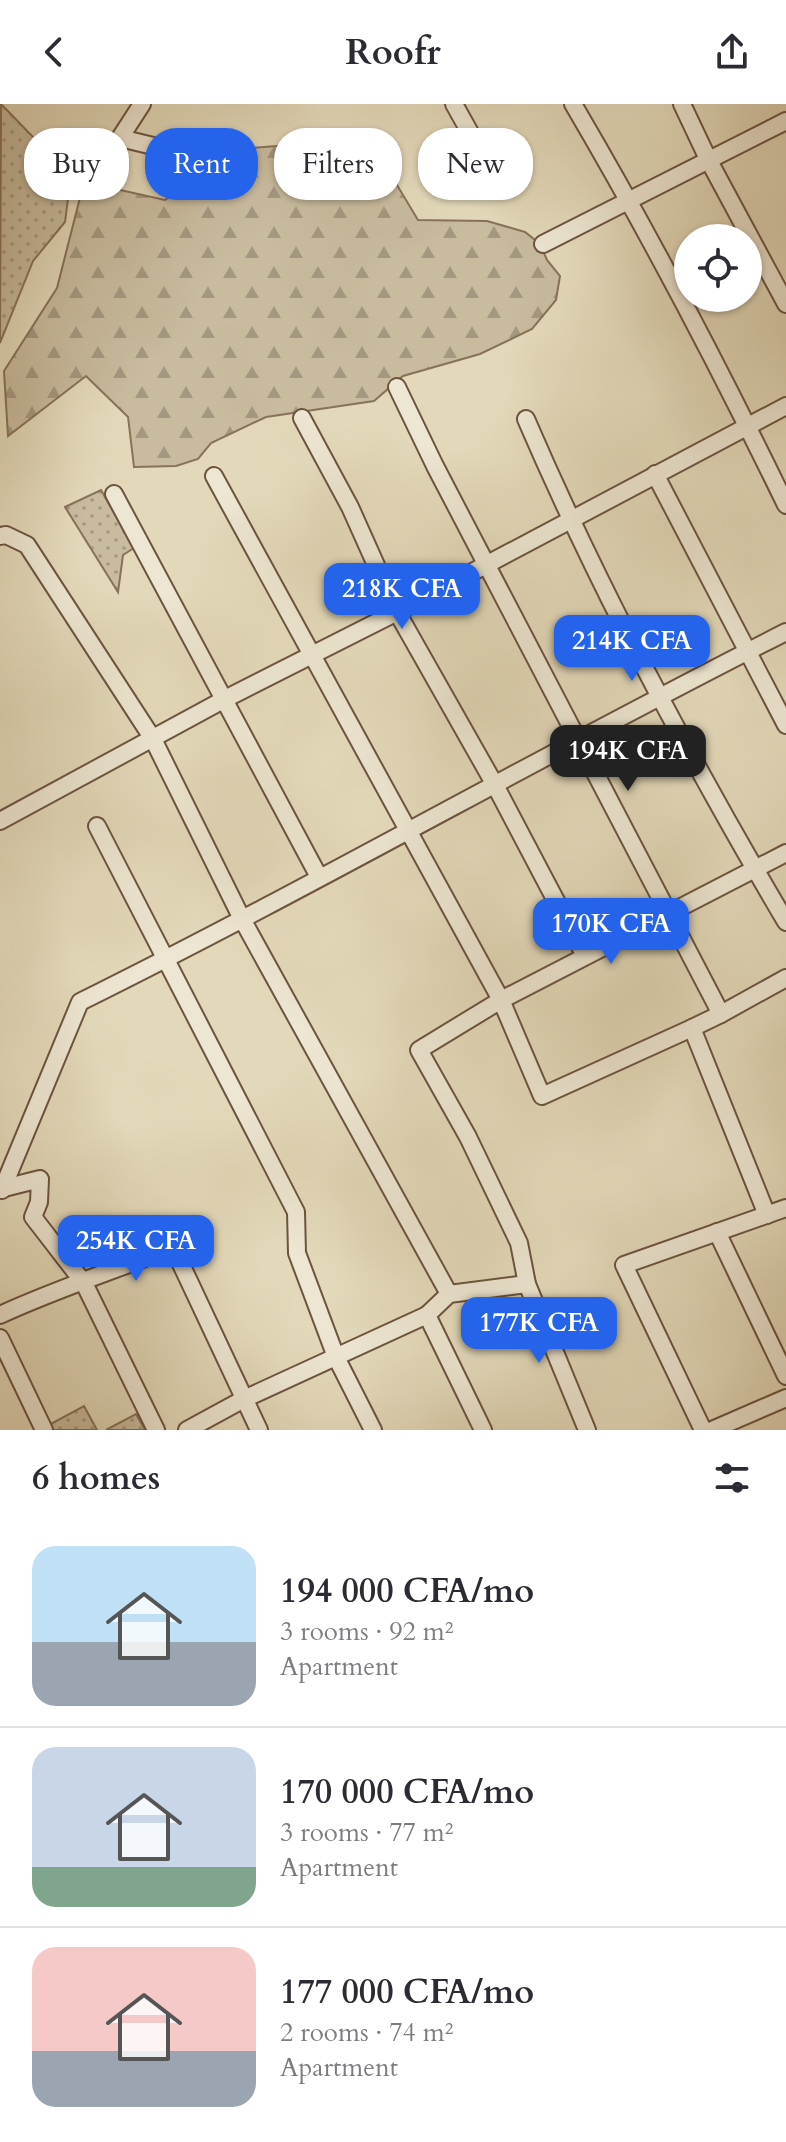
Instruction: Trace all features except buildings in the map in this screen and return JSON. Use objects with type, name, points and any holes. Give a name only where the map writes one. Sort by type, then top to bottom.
[{"type":"street","points":[[142,104],[120,138],[145,144]]},
{"type":"street","points":[[454,104],[467,128]]},
{"type":"street","points":[[573,104],[629,199],[786,505]]},
{"type":"street","points":[[682,104],[786,304]]},
{"type":"street","points":[[543,244],[786,121]]},
{"type":"street","points":[[397,387],[667,916],[721,1014]]},
{"type":"street","points":[[0,821],[225,699],[487,565],[786,406]]},
{"type":"street","points":[[302,418],[350,507],[397,612],[495,785],[585,956]]},
{"type":"street","points":[[526,419],[570,520],[662,698],[786,922]]},
{"type":"street","points":[[655,474],[786,725]]},
{"type":"street","points":[[214,476],[501,1000],[542,1096],[721,1014],[786,978]]},
{"type":"street","points":[[114,494],[319,877]]},
{"type":"street","points":[[0,536],[6,535],[27,545],[153,739],[242,919],[449,1294]]},
{"type":"street","points":[[1,1189],[80,1002],[786,632]]},
{"type":"street","points":[[97,826],[296,1212],[297,1253],[336,1357],[373,1430]]},
{"type":"street","points":[[587,1430],[527,1284],[519,1243],[468,1137],[419,1050],[501,1000],[786,853]]},
{"type":"street","points":[[692,1028],[767,1215]]},
{"type":"street","points":[[1,1189],[40,1179],[39,1202],[33,1217],[84,1283],[156,1430]]},
{"type":"street","points":[[703,1430],[624,1265],[786,1208]]},
{"type":"street","points":[[717,1232],[786,1376]]},
{"type":"street","points":[[0,1315],[39,1297],[84,1283],[173,1247],[259,1430]]},
{"type":"street","points":[[187,1430],[244,1399],[427,1315],[449,1294],[527,1284]]},
{"type":"street","points":[[427,1315],[483,1430]]},
{"type":"street","points":[[0,1338],[44,1430]]},
{"type":"street","points":[[712,1430],[786,1398]]},
{"type":"green space","points":[[1,104],[24,128],[24,200],[68,200],[65,222],[33,261],[0,343]]},
{"type":"green space","points":[[274,146],[274,200],[402,200],[402,193],[418,220],[487,221],[525,232],[540,244],[547,260],[560,276],[556,300],[532,329],[480,354],[403,376],[374,401],[266,417],[211,443],[198,459],[176,466],[134,467],[128,417],[86,376],[8,436],[4,371],[57,288],[79,200],[129,200],[129,192],[145,196],[145,200],[258,200],[258,147]]},
{"type":"green space","points":[[101,490],[134,548],[123,555],[118,592],[65,507]]},
{"type":"green space","points":[[84,1406],[97,1430],[52,1430],[49,1425]]},
{"type":"green space","points":[[136,1414],[145,1430],[106,1430]]}]
